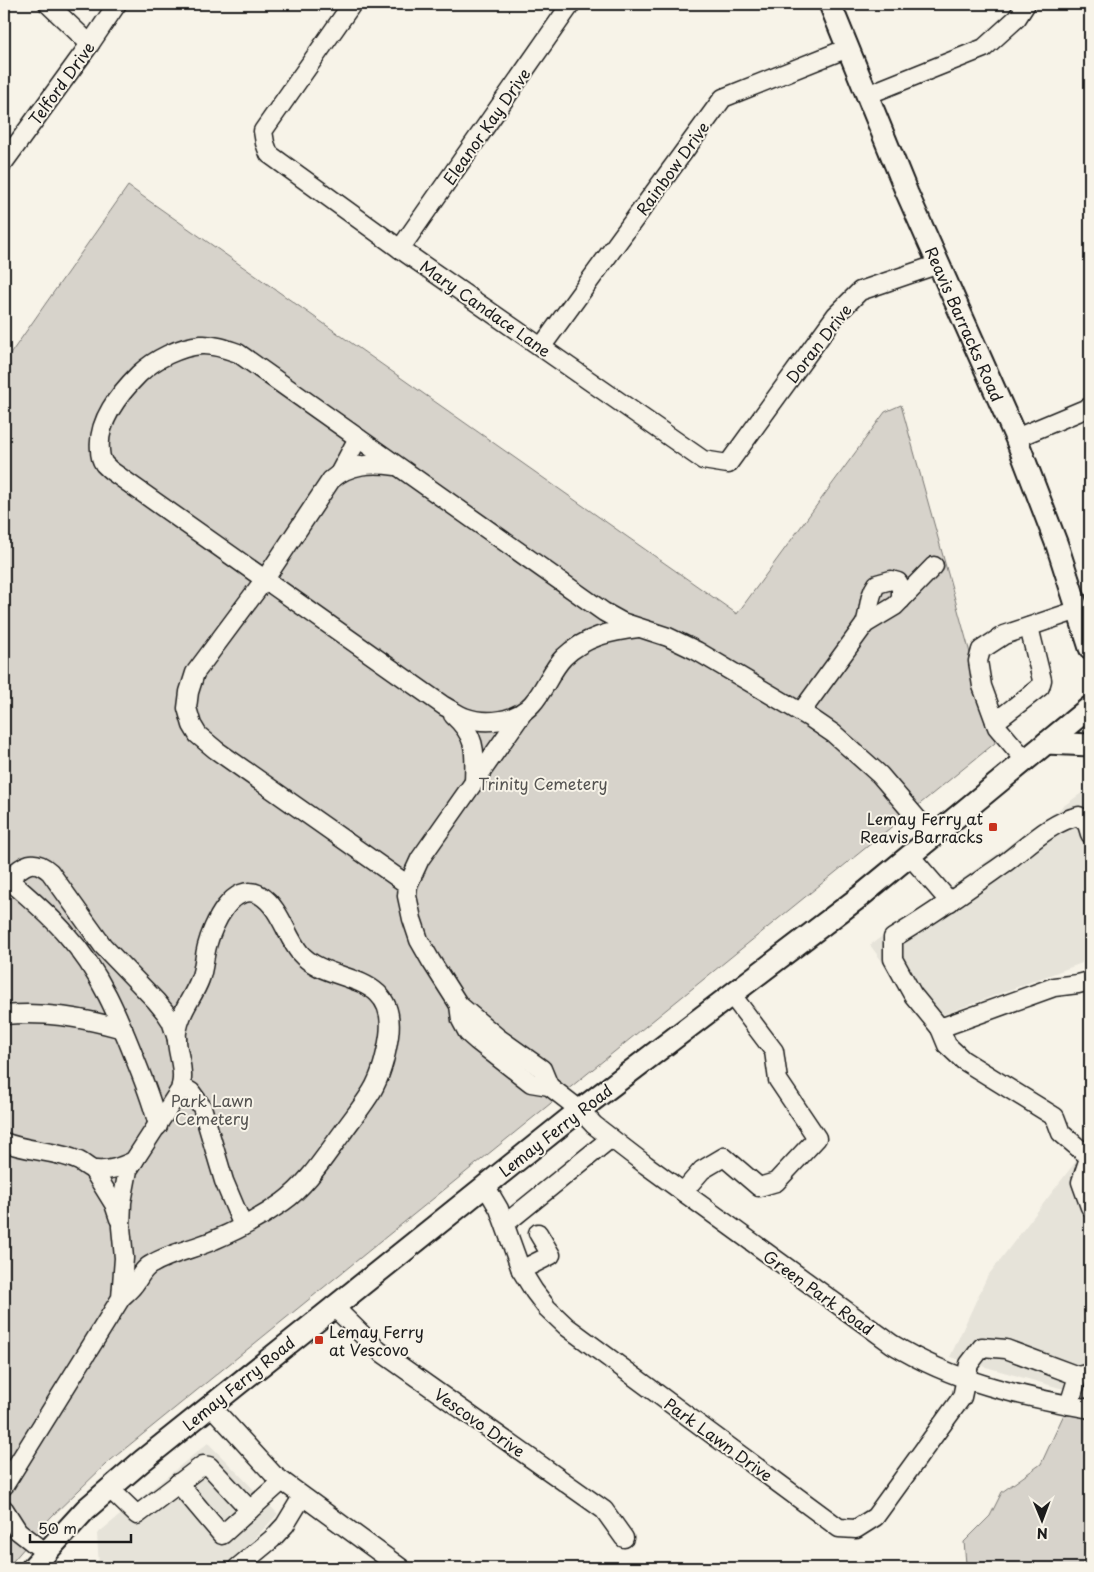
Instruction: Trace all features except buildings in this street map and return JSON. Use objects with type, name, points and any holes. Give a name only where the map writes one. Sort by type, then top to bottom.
[{"type":"main road","name":"Reavis Barracks Road","points":[[830,4],[939,264],[1016,438],[1054,537],[1089,639]]},
{"type":"main road","name":"Lemay Ferry Road","points":[[32,1568],[86,1509],[210,1405],[580,1110],[910,856],[1090,707]]},
{"type":"main road","points":[[1046,743],[1090,746]]},
{"type":"street","points":[[48,4],[90,44]]},
{"type":"street","name":"Telford Drive","points":[[4,162],[117,4]]},
{"type":"street","name":"Mary Candace Lane","points":[[352,4],[263,131],[269,154],[703,460],[728,464]]},
{"type":"street","name":"Eleanor Kay Drive","points":[[400,248],[572,4]]},
{"type":"street","points":[[867,94],[984,48],[1016,18],[1026,4]]},
{"type":"street","name":"Rainbow Drive","points":[[542,346],[723,98],[848,48]]},
{"type":"street","name":"Doran Drive","points":[[728,464],[836,315],[860,291],[939,264]]},
{"type":"street","points":[[525,711],[501,720],[481,721],[463,717],[444,706],[103,463],[100,443],[101,430],[107,415],[119,398],[140,374],[162,358],[184,348],[203,345],[223,348],[238,353],[604,612],[638,628],[668,637],[697,651],[801,712],[834,734],[880,775],[933,837]]},
{"type":"street","points":[[1016,438],[1090,407]]},
{"type":"street","points":[[340,472],[358,438]]},
{"type":"street","points":[[397,466],[378,464],[352,467],[340,472],[331,480],[265,578],[196,674],[188,692],[187,708],[192,725],[198,735],[216,750],[408,885],[420,859],[563,658],[587,640],[600,635],[638,628]]},
{"type":"street","points":[[865,624],[887,612],[934,566]]},
{"type":"street","points":[[801,712],[865,624],[869,612],[871,592],[876,584],[891,580],[898,582],[901,588],[901,600]]},
{"type":"street","points":[[1026,760],[997,727],[982,686],[978,661],[981,650],[1004,635],[1078,610]]},
{"type":"street","points":[[995,722],[1040,687],[1042,680],[1029,626]]},
{"type":"street","points":[[444,706],[469,731],[475,756],[474,782]]},
{"type":"street","points":[[1090,834],[1087,824],[1079,816],[1066,818],[1049,828],[950,902],[893,938],[893,959],[913,995],[940,1028],[947,1045],[963,1060],[1055,1117],[1061,1133],[1090,1156],[1081,1182],[1090,1207]]},
{"type":"street","points":[[910,856],[950,902]]},
{"type":"street","points":[[122,1298],[124,1258],[121,1227],[122,1202],[128,1170],[158,1126],[170,1108],[180,1090],[182,1077],[177,1039],[171,1021],[165,1012],[103,946],[50,872],[36,863],[22,867],[6,879],[52,918],[80,950],[101,983],[124,1029],[155,1111],[158,1126]]},
{"type":"street","name":"Green Park Road","points":[[408,885],[409,904],[419,940],[459,1005],[542,1069],[549,1086],[580,1110],[594,1125],[892,1344],[930,1365],[967,1380],[1090,1410]]},
{"type":"street","points":[[4,1486],[122,1298],[150,1264],[215,1240],[243,1226],[285,1201],[313,1172],[372,1092],[381,1074],[390,1026],[385,1004],[378,994],[365,984],[313,964],[301,954],[268,902],[251,892],[241,894],[232,900],[225,908],[212,931],[200,979],[181,1017],[177,1039]]},
{"type":"street","points":[[940,1028],[1054,987],[1090,981]]},
{"type":"street","points":[[684,1192],[702,1170],[724,1157],[758,1187],[776,1182],[817,1138],[778,1080],[774,1051],[731,994]]},
{"type":"street","points":[[4,1015],[26,1013],[56,1014],[124,1029]]},
{"type":"street","points":[[181,1086],[191,1092],[202,1107],[224,1181],[243,1226]]},
{"type":"street","points":[[505,1224],[611,1138]]},
{"type":"street","points":[[4,1142],[16,1147],[66,1156],[82,1162],[93,1170],[114,1204],[121,1227]]},
{"type":"street","points":[[93,1170],[117,1169],[134,1161]]},
{"type":"street","name":"Park Lawn Drive","points":[[485,1185],[505,1224],[521,1270],[547,1308],[567,1327],[839,1528],[856,1529],[875,1517],[962,1397],[969,1364],[982,1347],[1006,1349],[1084,1375]]},
{"type":"street","points":[[521,1270],[550,1255],[538,1233]]},
{"type":"street","name":"Vescovo Drive","points":[[333,1306],[378,1350],[604,1510],[624,1538]]},
{"type":"street","points":[[1069,1405],[1084,1375]]},
{"type":"street","points":[[210,1405],[274,1475],[395,1566]]},
{"type":"street","points":[[109,1488],[136,1515],[203,1466],[209,1466],[250,1510]]},
{"type":"street","points":[[178,1483],[222,1535],[282,1481]]},
{"type":"street","points":[[237,1568],[272,1539],[285,1525],[302,1496]]},
{"type":"street","points":[[4,1509],[18,1531],[45,1552]]},
{"type":"shaded area","points":[[1090,787],[1090,960],[926,1021],[870,945]]},
{"type":"shaded area","points":[[1090,1143],[1090,1391],[1060,1388],[950,1357],[987,1277]]},
{"type":"shaded area","points":[[208,1443],[278,1514],[226,1568],[99,1568],[97,1534]]},
{"type":"green space","name":"Trinity Cemetery","points":[[128,186],[737,614],[885,412],[901,405],[995,743],[106,1464],[51,1517],[7,1568],[4,1568],[4,363]]},
{"type":"green space","points":[[1065,1412],[1090,1416],[1090,1568],[976,1568],[966,1563],[964,1542],[990,1516],[1002,1492],[1041,1464]]},
{"type":"place","name":"Lemay Ferry at Reavis Barracks","points":[[993,827]]},
{"type":"place","name":"Lemay Ferry at Vescovo","points":[[319,1340]]},
{"type":"park label","name":"Park Lawn Cemetery","points":[[212,1109]]}]
